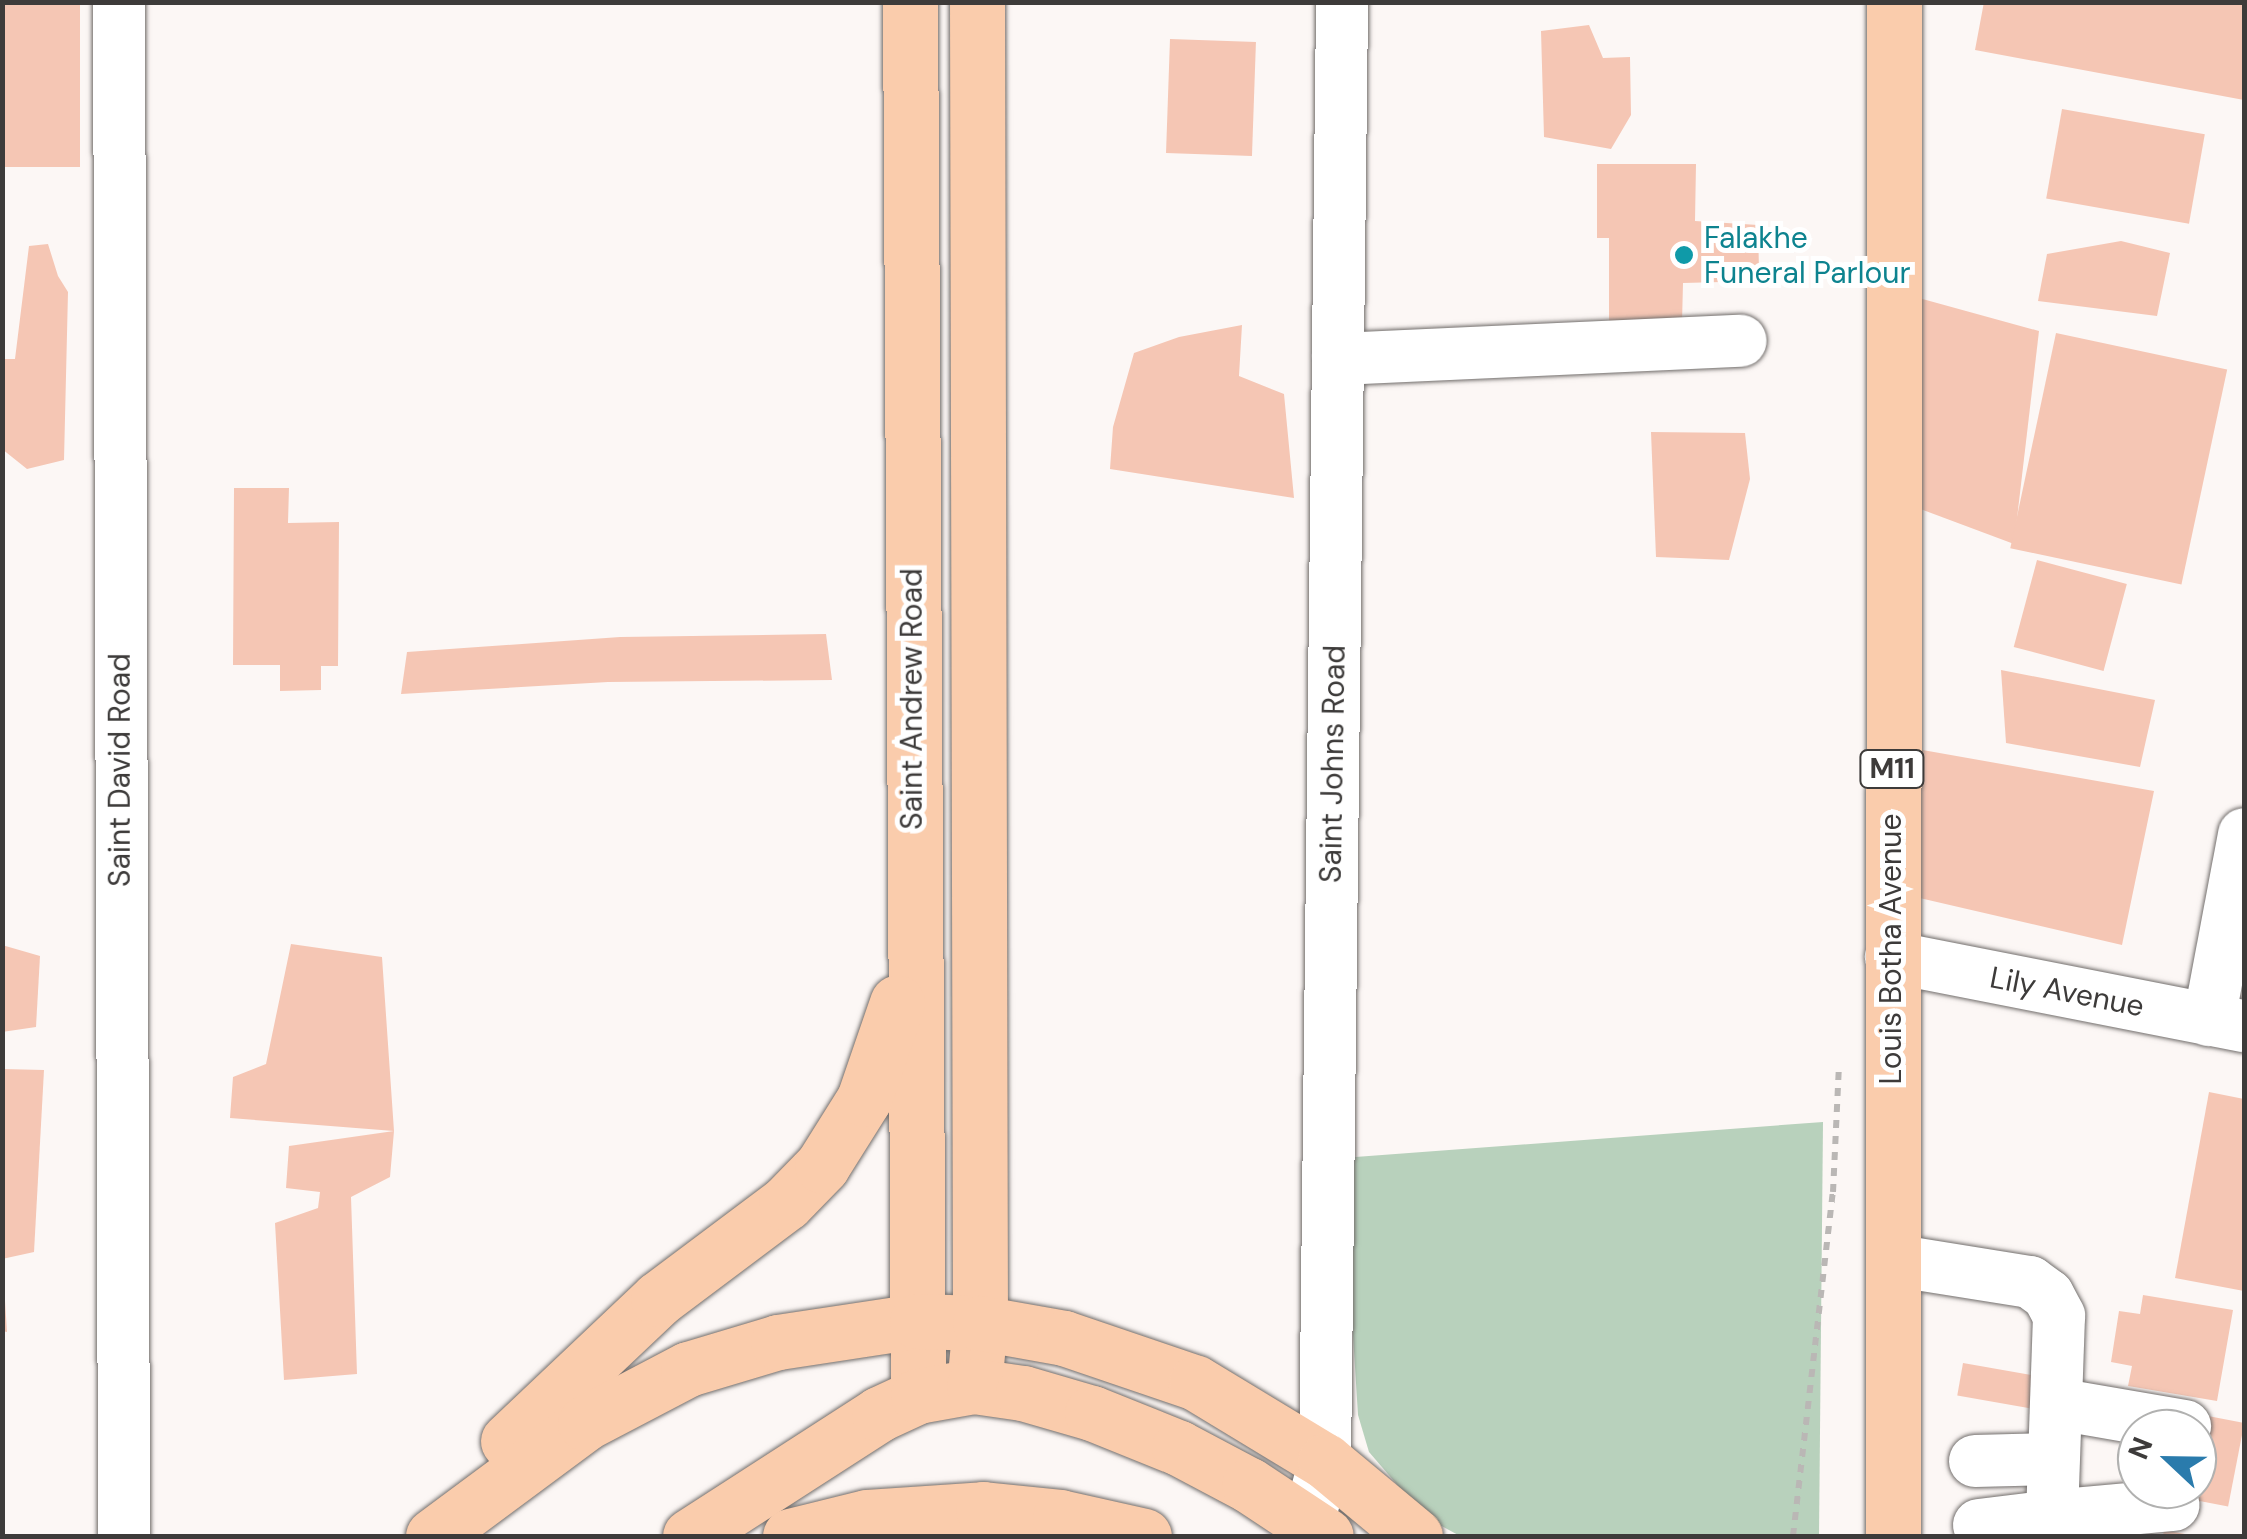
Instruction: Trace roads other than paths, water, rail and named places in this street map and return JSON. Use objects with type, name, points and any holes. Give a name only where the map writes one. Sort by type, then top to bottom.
[{"type":"main road","name":"Saint Andrew Road","points":[[910,2],[918,1396]]},
{"type":"main road","points":[[974,1386],[980,1323],[977,2]]},
{"type":"main road","name":"Louis Botha Avenue","points":[[1893,1536],[1890,956],[1894,2]]},
{"type":"main road","points":[[397,1536],[501,1448],[658,1299],[786,1202],[822,1166],[864,1099],[886,1047],[903,979],[913,877]]},
{"type":"main road","points":[[433,1536],[585,1423],[688,1369],[778,1342],[917,1321],[980,1323],[1064,1338],[1152,1364],[1246,1409],[1325,1461],[1414,1536]]},
{"type":"main road","points":[[690,1536],[855,1428],[918,1396],[974,1386],[1023,1394],[1092,1414],[1179,1448],[1249,1485],[1317,1530]]},
{"type":"main road","points":[[790,1536],[866,1517],[983,1509],[1060,1517],[1144,1536]]},
{"type":"street","name":"Saint David Road","points":[[118,2],[124,1536]]},
{"type":"street","name":"Saint Johns Road","points":[[1317,1530],[1325,1461],[1342,2]]},
{"type":"street","points":[[1338,359],[1741,341]]},
{"type":"street","points":[[2227,1023],[2244,834]]},
{"type":"street","name":"Lily Avenue","points":[[1890,956],[2227,1023]]},
{"type":"street","points":[[1892,1260],[2030,1282],[2048,1294],[2058,1316],[2052,1516]]},
{"type":"street","points":[[2057,1404],[2117,1414]]},
{"type":"street","points":[[1975,1461],[2052,1459]]},
{"type":"street","points":[[1979,1525],[2130,1509]]},
{"type":"place","name":"Falakhe Funeral Parlour","points":[[1684,255]]}]
